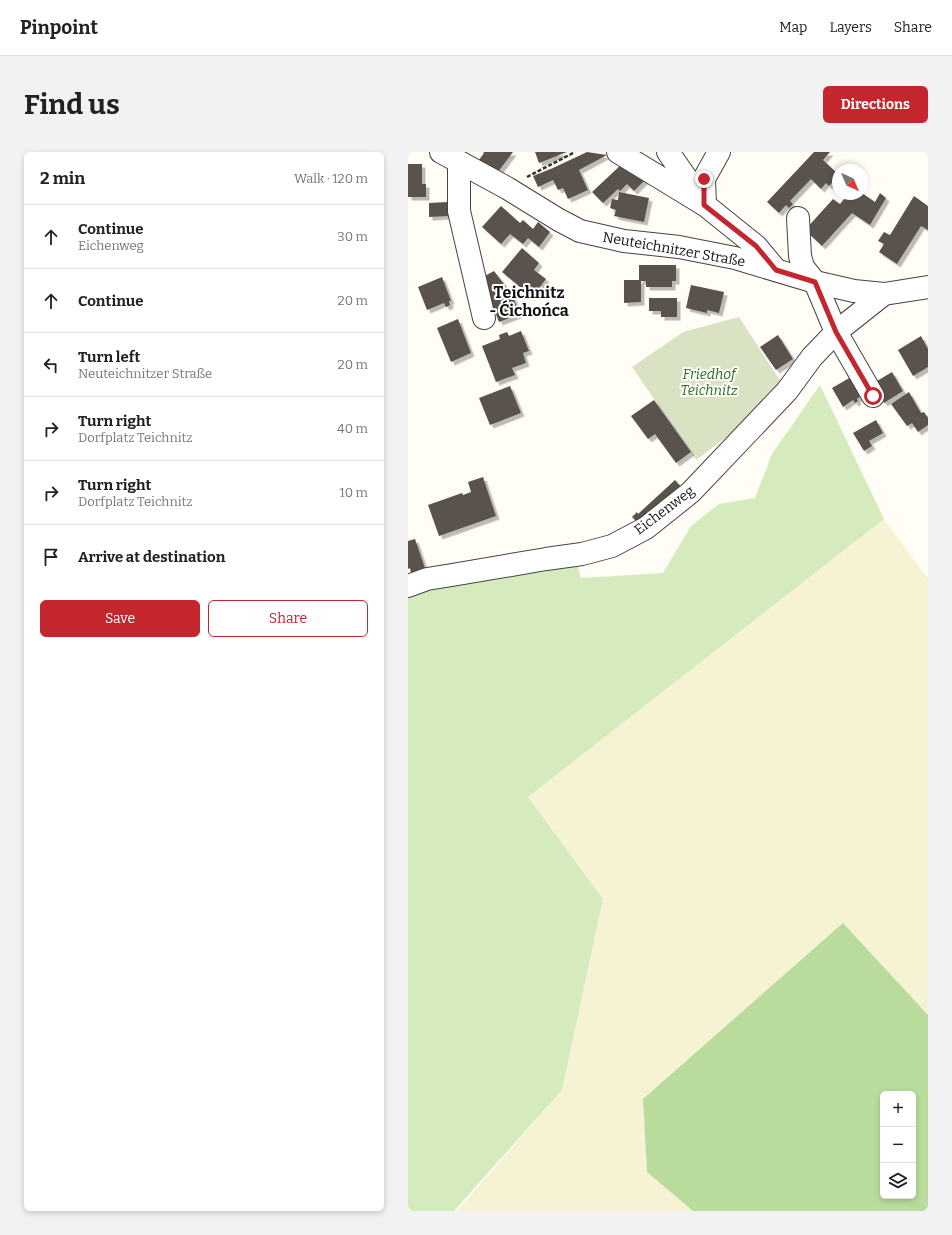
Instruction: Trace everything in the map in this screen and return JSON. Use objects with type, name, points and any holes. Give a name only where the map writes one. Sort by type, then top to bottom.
[{"type":"street","points":[[668,152],[704,205]]},
{"type":"street","points":[[704,205],[704,179],[719,152]]},
{"type":"street","points":[[622,153],[704,205],[756,246],[776,270]]},
{"type":"street","name":"Neuteichnitzer Straße","points":[[450,157],[507,188],[580,231],[624,241],[679,247],[728,257],[815,282],[854,291],[884,294],[928,287]]},
{"type":"street","name":"Neuteichnitzer Straße","points":[[450,157],[459,211],[484,318]]},
{"type":"street","points":[[798,218],[800,256],[803,267],[815,282],[836,332],[873,396]]},
{"type":"street","name":"Eichenweg","points":[[408,586],[427,579],[582,554],[612,546],[646,528],[691,492],[787,391],[812,357],[836,332],[884,294]]},
{"type":"path","points":[[507,188],[575,152]]},
{"type":"shaded area","points":[[884,519],[928,579],[928,1015],[843,923],[647,1172],[693,1211],[457,1211],[562,1090],[603,899],[528,797]]},
{"type":"green space","name":"Friedhof Teichnitz","points":[[739,317],[787,391],[696,460],[632,367],[683,332]]},
{"type":"green space","points":[[820,385],[884,519],[528,797],[603,899],[562,1090],[454,1211],[408,1211],[408,596],[453,585],[577,563],[581,578],[663,573],[691,526],[719,504],[755,498],[772,454]]},
{"type":"green space","points":[[843,923],[928,1015],[928,1211],[693,1211],[647,1172],[643,1099]]},
{"type":"building","points":[[483,152],[513,152],[498,172],[479,160],[484,153]]},
{"type":"building","points":[[535,152],[567,152],[539,163]]},
{"type":"building","points":[[587,152],[607,155],[579,170],[588,190],[568,199],[563,188],[558,190],[553,180],[538,187],[533,176]]},
{"type":"building","points":[[814,152],[830,152],[823,160],[832,168],[832,183],[829,186],[826,183],[821,189],[811,179],[790,201],[793,204],[789,208],[786,205],[779,213],[767,202]]},
{"type":"building","points":[[624,162],[645,180],[634,191],[627,184],[620,191],[618,189],[603,203],[592,192]]},
{"type":"building","points":[[408,164],[422,164],[422,184],[426,184],[426,197],[408,197]]},
{"type":"building","points":[[619,192],[649,198],[644,222],[614,216],[616,210],[610,208],[612,199],[618,200]]},
{"type":"building","points":[[880,193],[886,198],[870,225],[852,213],[822,246],[805,230],[832,200],[840,204],[843,200],[868,200],[868,197],[875,202]]},
{"type":"building","points":[[914,196],[928,206],[928,230],[921,226],[897,264],[879,252],[884,244],[878,241],[884,232],[890,235]]},
{"type":"building","points":[[448,202],[448,216],[429,217],[429,203]]},
{"type":"building","points":[[501,206],[520,223],[523,220],[533,229],[538,222],[550,232],[539,247],[528,238],[523,244],[510,234],[501,244],[482,227]]},
{"type":"building","points":[[522,248],[539,263],[534,270],[546,279],[532,297],[502,272]]},
{"type":"building","points":[[639,265],[676,265],[676,281],[672,281],[672,287],[646,287],[646,281],[641,281],[641,302],[624,303],[624,280],[639,280]]},
{"type":"building","points":[[494,271],[512,295],[520,314],[499,322],[481,278]]},
{"type":"building","points":[[442,277],[451,301],[449,301],[450,305],[446,307],[444,303],[427,310],[418,287]]},
{"type":"building","points":[[691,285],[724,292],[719,313],[707,310],[707,313],[686,308]]},
{"type":"building","points":[[649,298],[677,298],[677,317],[661,317],[661,311],[649,311]]},
{"type":"building","points":[[458,319],[471,353],[451,362],[437,328]]},
{"type":"building","points":[[521,331],[529,351],[523,353],[526,363],[512,368],[515,375],[496,382],[482,346],[500,339],[499,335],[507,332],[509,336]]},
{"type":"building","points":[[778,335],[793,359],[776,370],[760,347]]},
{"type":"building","points":[[921,336],[928,349],[928,367],[913,376],[898,350]]},
{"type":"building","points":[[892,372],[903,391],[884,403],[872,384]]},
{"type":"building","points":[[851,377],[862,395],[855,403],[853,400],[843,407],[832,388]]},
{"type":"building","points":[[510,386],[521,413],[490,425],[479,398]]},
{"type":"building","points":[[909,392],[921,413],[924,412],[928,418],[928,425],[918,432],[912,423],[907,426],[891,404]]},
{"type":"building","points":[[654,400],[691,452],[676,463],[655,434],[648,439],[631,416]]},
{"type":"building","points":[[876,420],[883,433],[869,441],[872,446],[864,451],[853,433]]},
{"type":"building","points":[[483,477],[496,516],[439,536],[428,505],[462,493],[463,495],[471,492],[468,482]]},
{"type":"building","points":[[675,480],[683,489],[640,525],[632,517],[637,512],[638,514]]},
{"type":"building","points":[[415,539],[425,568],[411,573],[410,568],[408,569],[408,541]]},
{"type":"district","name":"Teichnitz - Ćichońca","points":[[529,301]]},
{"type":"route","points":[[704,179],[704,205],[756,246],[776,270],[815,282],[836,332],[873,396]]}]
